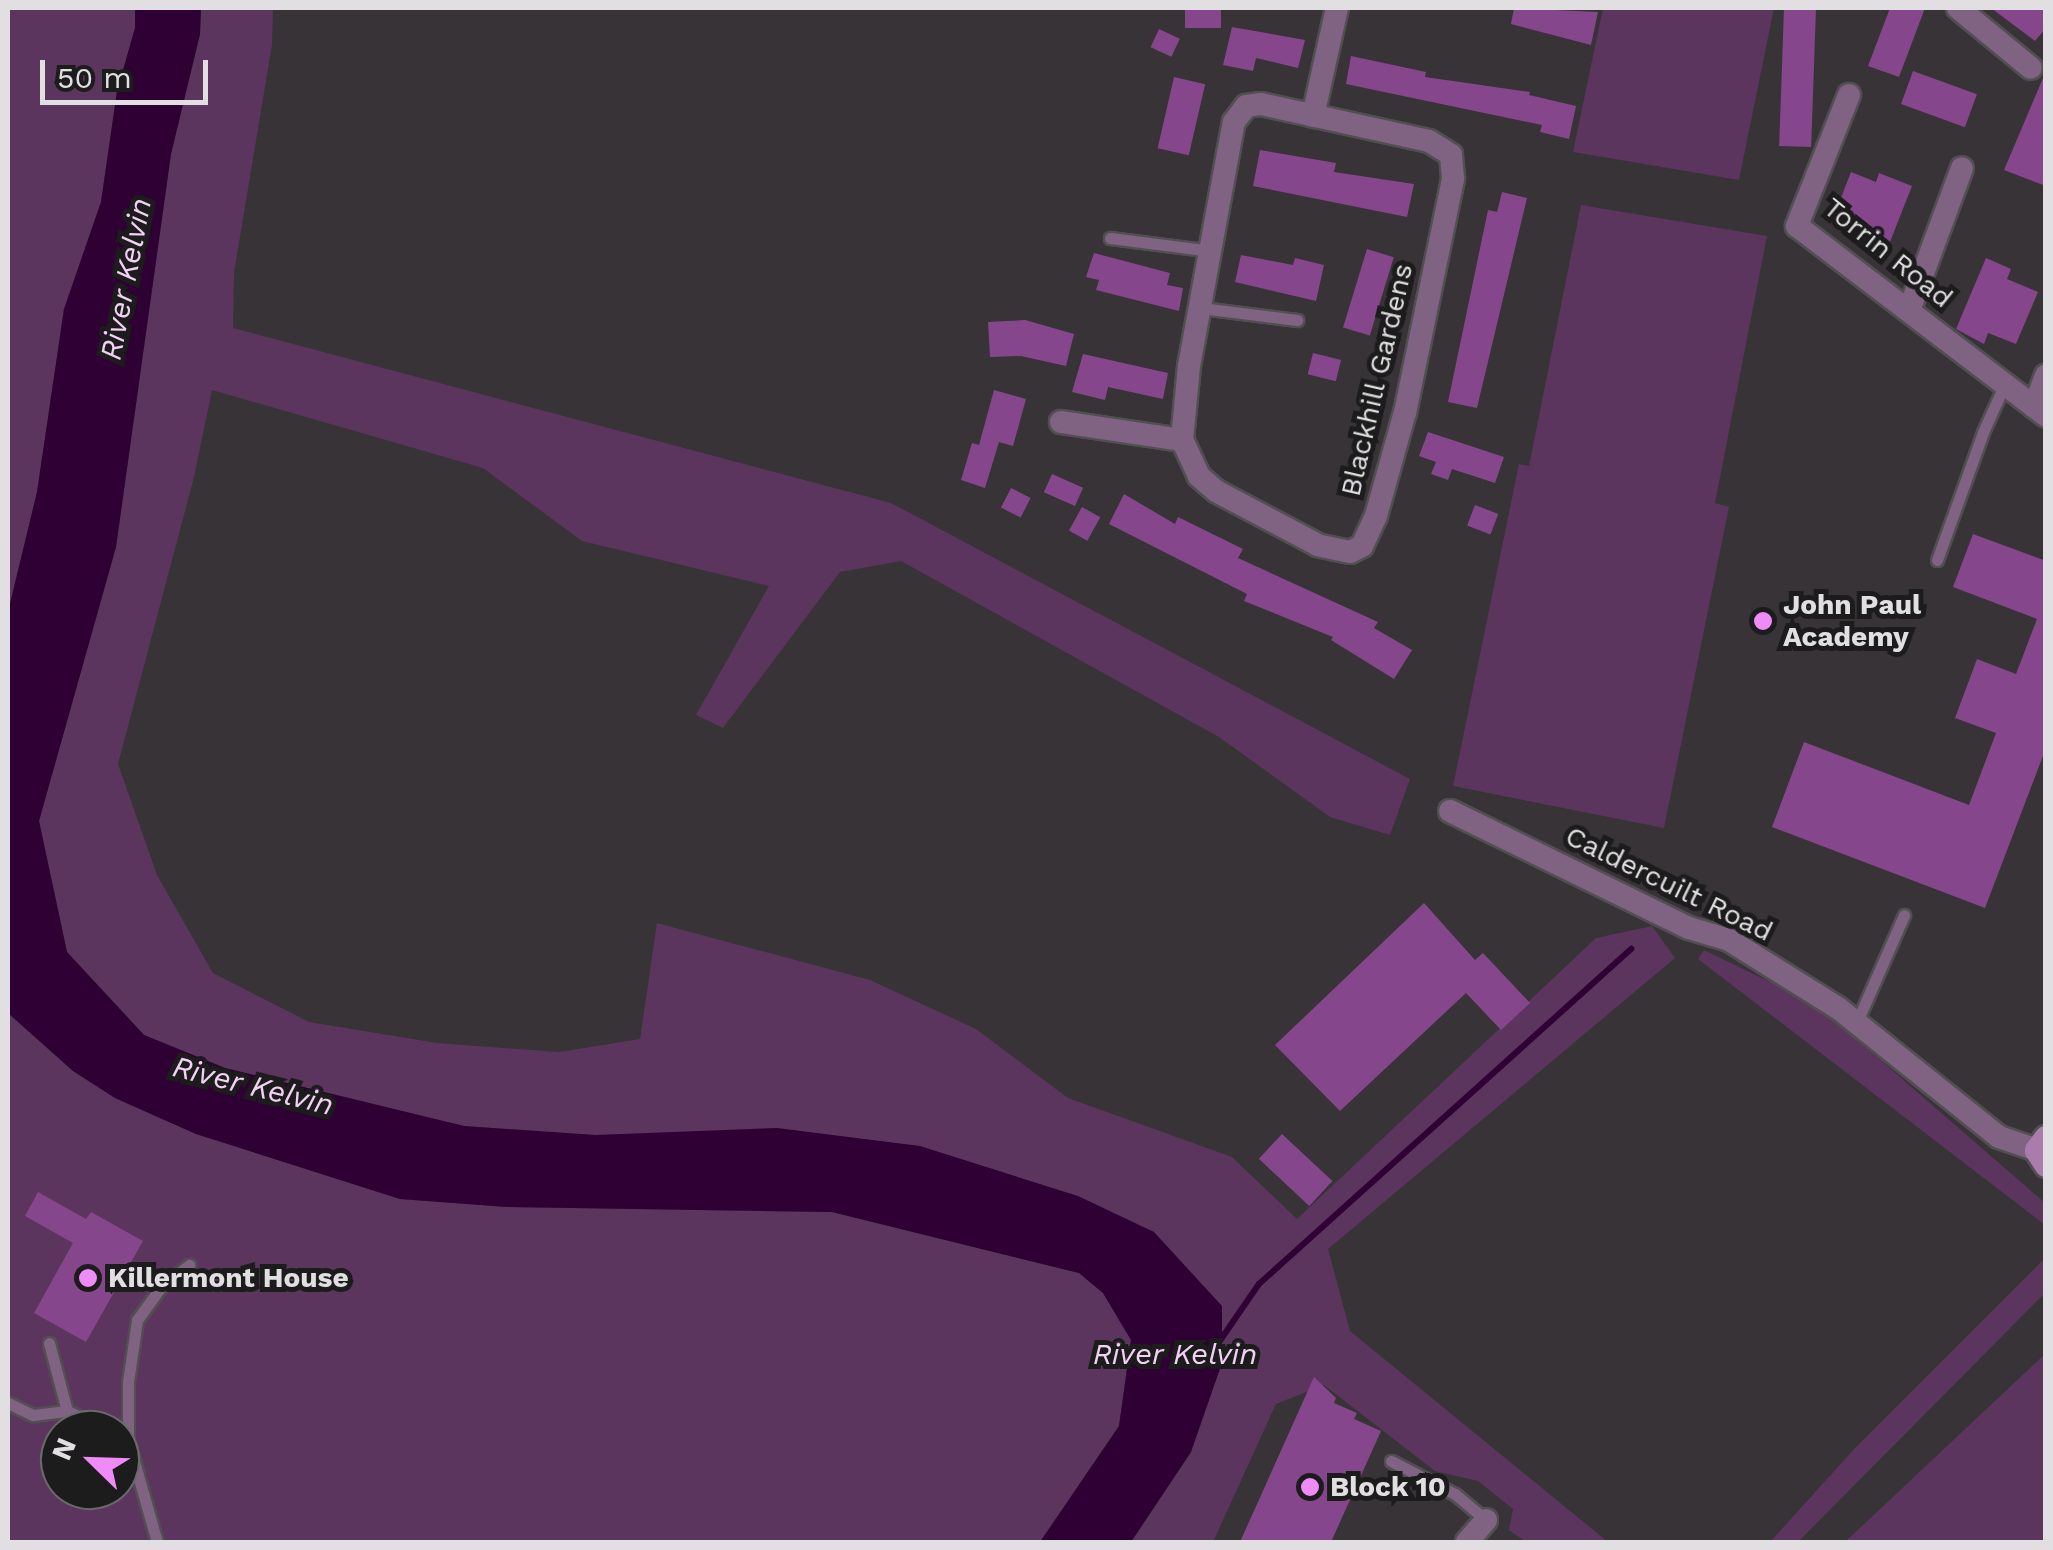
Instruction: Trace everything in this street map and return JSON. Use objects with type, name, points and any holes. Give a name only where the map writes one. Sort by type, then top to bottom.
[{"type":"street","points":[[1313,116],[1337,8]]},
{"type":"street","points":[[1958,8],[2031,68]]},
{"type":"street","name":"Torrin Road","points":[[1850,95],[1798,226],[2040,411]]},
{"type":"street","name":"Blackhill Gardens","points":[[1261,104],[1429,141],[1452,155],[1454,168],[1405,412],[1376,516],[1362,546],[1335,551],[1238,504],[1199,476],[1182,440],[1180,418],[1212,251],[1239,112],[1261,104]]},
{"type":"street","points":[[1910,308],[1962,168]]},
{"type":"street","points":[[2040,411],[2046,375]]},
{"type":"street","points":[[1061,422],[1182,440]]},
{"type":"street","name":"Caldercuilt Road","points":[[1450,811],[1689,928],[1729,940],[1856,1024],[1999,1137],[2043,1151]]},
{"type":"street","points":[[1467,1542],[1486,1520]]},
{"type":"lane","points":[[1110,238],[1212,251]]},
{"type":"lane","points":[[1202,308],[1296,320]]},
{"type":"lane","points":[[1938,560],[1983,432],[2004,386]]},
{"type":"lane","points":[[1856,1024],[1904,915]]},
{"type":"lane","points":[[126,1410],[137,1320],[161,1287],[189,1265]]},
{"type":"lane","points":[[49,1343],[67,1410]]},
{"type":"lane","points":[[8,1403],[33,1415],[40,1414]]},
{"type":"lane","points":[[1391,1461],[1456,1494],[1486,1520]]},
{"type":"lane","points":[[140,1488],[157,1542]]},
{"type":"shaded area","points":[[8,8],[135,8],[135,28],[117,91],[101,202],[64,309],[37,492],[8,612]]},
{"type":"shaded area","points":[[201,8],[273,8],[272,45],[234,273],[233,328],[891,503],[1410,779],[1390,835],[1330,817],[1219,737],[901,561],[840,572],[723,728],[696,715],[769,586],[582,541],[483,468],[212,390],[194,477],[118,764],[157,875],[213,973],[309,1022],[437,1043],[559,1052],[640,1039],[657,923],[870,980],[976,1029],[1068,1098],[1232,1157],[1297,1219],[1596,938],[1652,926],[1675,958],[1328,1249],[1350,1331],[1608,1542],[1526,1542],[1509,1530],[1513,1509],[1478,1481],[1435,1471],[1324,1385],[1276,1404],[1213,1542],[1131,1542],[1191,1452],[1221,1306],[1192,1277],[595,1135],[464,1126],[225,1068],[144,1035],[67,952],[39,821],[116,547],[171,154],[200,35]]},
{"type":"shaded area","points":[[1603,8],[1774,8],[1739,180],[1573,152]]},
{"type":"shaded area","points":[[1581,205],[1767,236],[1715,503],[1729,507],[1664,828],[1453,786],[1519,464],[1529,466]]},
{"type":"shaded area","points":[[1704,950],[1816,1004],[2045,1203],[2045,1225],[1698,959]]},
{"type":"shaded area","points":[[8,1013],[73,1071],[115,1098],[196,1134],[400,1199],[507,1207],[832,1212],[1079,1273],[1103,1293],[1131,1340],[1119,1426],[1040,1542],[8,1542]]},
{"type":"shaded area","points":[[2045,1258],[2045,1293],[1798,1542],[1770,1542],[1856,1447]]},
{"type":"shaded area","points":[[2045,1354],[2045,1542],[1845,1542]]},
{"type":"water","name":"River Kelvin","points":[[135,8],[201,8],[200,34],[171,154],[116,547],[39,821],[67,952],[144,1035],[225,1068],[464,1126],[595,1135],[777,1128],[920,1146],[1078,1196],[1154,1232],[1222,1306],[1222,1363],[1191,1452],[1131,1542],[1040,1542],[1119,1426],[1131,1340],[1103,1293],[1079,1273],[832,1212],[507,1207],[400,1199],[196,1134],[115,1098],[73,1071],[8,1013],[8,612],[37,492],[64,309],[101,202],[117,91],[135,28]]},
{"type":"building","points":[[1185,8],[1221,8],[1221,28],[1185,28]]},
{"type":"building","points":[[1514,8],[1598,12],[1591,45],[1511,24]]},
{"type":"building","points":[[1784,8],[1816,9],[1811,147],[1779,146]]},
{"type":"building","points":[[1890,8],[1925,8],[1899,77],[1868,66]]},
{"type":"building","points":[[1991,8],[2046,8],[2046,28],[2035,41]]},
{"type":"building","points":[[1232,27],[1305,40],[1298,68],[1256,58],[1253,71],[1223,65]]},
{"type":"building","points":[[1159,29],[1180,39],[1171,57],[1151,47]]},
{"type":"building","points":[[1351,56],[1426,72],[1425,77],[1530,92],[1529,95],[1576,106],[1569,139],[1540,132],[1542,125],[1346,84]]},
{"type":"building","points":[[1913,71],[1977,94],[1965,127],[1901,104]]},
{"type":"building","points":[[2046,71],[2046,186],[2004,170]]},
{"type":"building","points":[[1174,77],[1205,84],[1189,155],[1158,148]]},
{"type":"building","points":[[1260,150],[1336,163],[1334,172],[1414,184],[1407,217],[1253,186]]},
{"type":"building","points":[[1851,172],[1876,182],[1879,173],[1912,186],[1886,252],[1856,241],[1860,231],[1832,221]]},
{"type":"building","points":[[1502,192],[1527,198],[1477,408],[1448,402],[1488,210],[1497,212]]},
{"type":"building","points":[[1367,249],[1394,257],[1370,336],[1343,327]]},
{"type":"building","points":[[1094,253],[1170,273],[1167,285],[1183,288],[1179,311],[1096,290],[1099,280],[1086,277]]},
{"type":"building","points":[[1241,255],[1293,265],[1295,258],[1324,265],[1316,301],[1235,282]]},
{"type":"building","points":[[1986,258],[2011,269],[2007,279],[2038,292],[2016,344],[1988,333],[1984,344],[1956,329]]},
{"type":"building","points":[[1025,320],[1074,334],[1066,366],[1021,356],[990,357],[988,322]]},
{"type":"building","points":[[1313,353],[1341,360],[1336,381],[1308,374]]},
{"type":"building","points":[[1083,354],[1168,373],[1163,399],[1108,387],[1105,400],[1072,392]]},
{"type":"building","points":[[994,390],[1026,399],[1013,446],[999,442],[985,488],[961,480],[972,443],[979,445]]},
{"type":"building","points":[[1428,432],[1504,457],[1495,483],[1452,469],[1448,480],[1431,474],[1436,462],[1419,456]]},
{"type":"building","points":[[1052,474],[1083,488],[1075,506],[1044,492]]},
{"type":"building","points":[[1011,488],[1031,498],[1021,518],[1001,508]]},
{"type":"building","points":[[1124,494],[1175,524],[1178,517],[1243,549],[1238,558],[1378,622],[1374,628],[1412,650],[1394,679],[1331,640],[1333,637],[1244,601],[1247,594],[1109,524]]},
{"type":"building","points":[[1475,505],[1498,514],[1490,534],[1467,526]]},
{"type":"building","points":[[1082,507],[1100,517],[1087,541],[1069,531]]},
{"type":"building","points":[[1973,534],[2046,561],[2046,748],[1985,908],[1772,827],[1804,742],[1969,805],[1996,733],[1955,718],[1977,659],[2016,674],[2037,619],[1953,587]]},
{"type":"building","points":[[1424,903],[1475,960],[1483,953],[1530,1003],[1501,1030],[1466,993],[1340,1111],[1275,1045]]},
{"type":"building","points":[[1282,1134],[1332,1181],[1309,1206],[1259,1159]]},
{"type":"building","name":"Killermont House","points":[[38,1192],[86,1219],[91,1212],[143,1241],[86,1342],[34,1313],[73,1243],[25,1216]]},
{"type":"building","name":"Block 10","points":[[1314,1377],[1336,1398],[1334,1403],[1357,1413],[1354,1419],[1381,1431],[1331,1542],[1240,1542]]},
{"type":"waterway","points":[[1217,1345],[1259,1284],[1631,949]]},
{"type":"place","name":"John Paul Academy","points":[[1763,621]]},
{"type":"place","name":"Killermont House","points":[[88,1278]]},
{"type":"place","name":"Block 10","points":[[1310,1487]]}]
